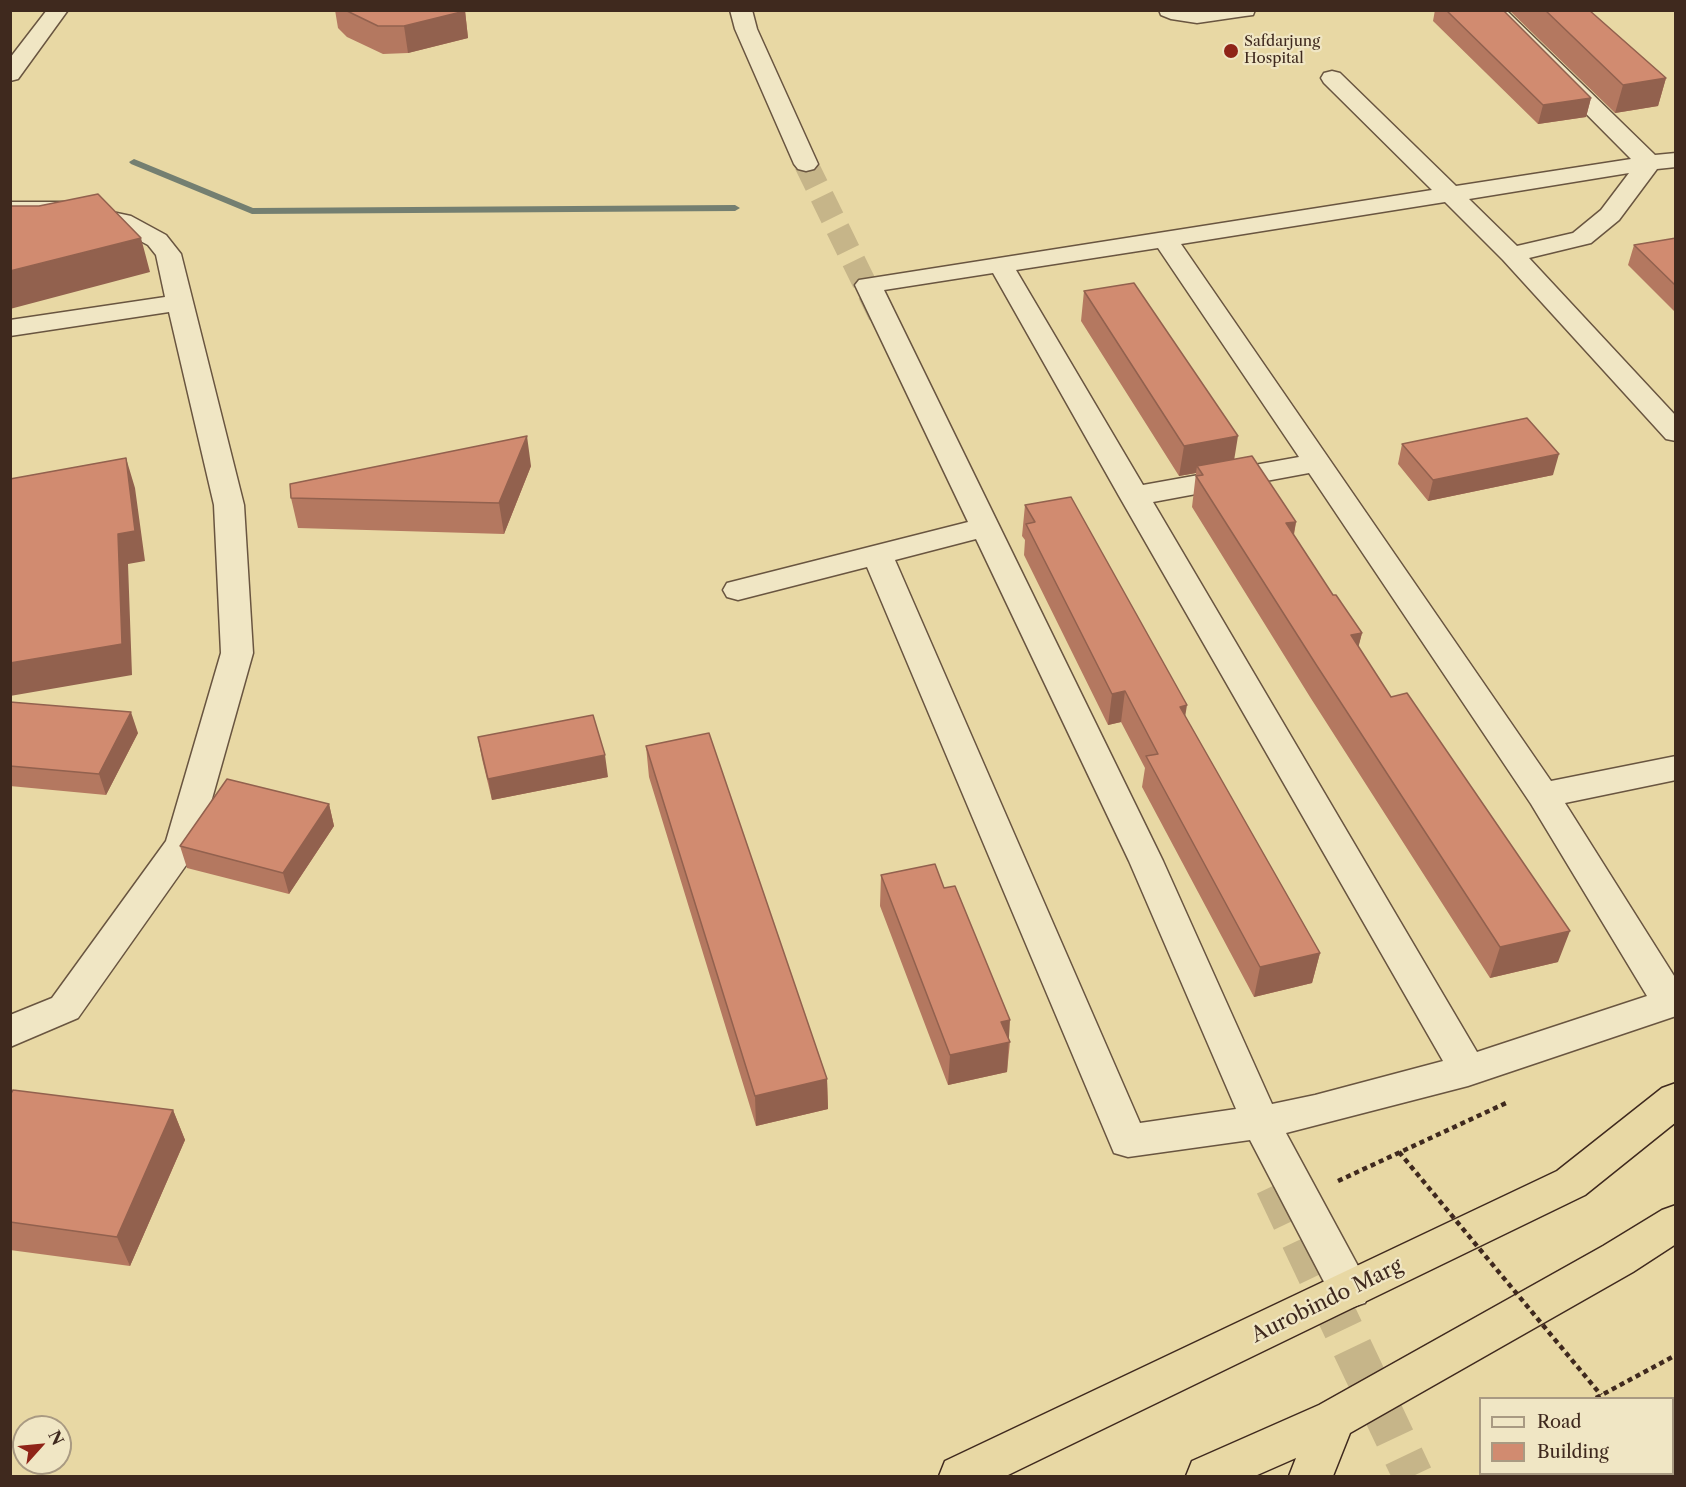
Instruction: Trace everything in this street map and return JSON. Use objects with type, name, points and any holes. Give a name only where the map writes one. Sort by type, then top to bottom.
[{"type":"highway","name":"Aurobindo Marg","points":[[961,1476],[1571,1183],[1676,1099]]},
{"type":"highway","points":[[1208,1476],[1334,1419],[1618,1259],[1676,1222]]},
{"type":"highway","points":[[1311,1476],[1334,1419]]},
{"type":"street","points":[[10,74],[58,10]]},
{"type":"street","points":[[741,10],[751,39],[806,164]]},
{"type":"street","points":[[1169,10],[1179,14],[1197,16],[1245,10]]},
{"type":"street","points":[[1493,10],[1648,164]]},
{"type":"street","points":[[1332,78],[1448,195],[1512,255],[1676,433]]},
{"type":"street","points":[[1350,1290],[1261,1122],[1146,861],[868,285],[1676,160]]},
{"type":"street","points":[[1512,255],[1582,238],[1610,214],[1648,164]]},
{"type":"street","points":[[10,209],[65,209],[122,220],[157,240],[168,254],[229,505],[237,653],[182,846],[66,1008],[10,1032]]},
{"type":"street","points":[[877,554],[1128,1141],[1261,1122],[1315,1111],[1468,1070],[1671,1003],[1543,795],[1165,238]]},
{"type":"street","points":[[1000,264],[1468,1070]]},
{"type":"street","points":[[10,328],[180,303]]},
{"type":"street","points":[[1134,496],[1317,463]]},
{"type":"street","points":[[738,590],[985,527]]},
{"type":"street","points":[[1543,795],[1676,768]]},
{"type":"path","points":[[1300,1198],[1506,1103]]},
{"type":"path","points":[[1399,1152],[1598,1397],[1676,1355]]},
{"type":"building","points":[[345,10],[465,11],[404,26],[378,26]]},
{"type":"building","points":[[1446,10],[1503,10],[1591,98],[1543,105]]},
{"type":"building","points":[[1545,10],[1589,10],[1666,78],[1623,85]]},
{"type":"building","points":[[98,194],[141,238],[10,271],[10,206],[39,206]]},
{"type":"building","points":[[1676,238],[1676,286],[1634,245]]},
{"type":"building","points":[[1134,283],[1238,436],[1184,446],[1084,291]]},
{"type":"building","points":[[1527,418],[1559,454],[1433,480],[1402,444]]},
{"type":"building","points":[[527,436],[499,503],[291,498],[290,484]]},
{"type":"building","points":[[1252,456],[1296,522],[1286,523],[1333,595],[1336,595],[1362,633],[1351,635],[1391,697],[1407,693],[1570,931],[1500,947],[1196,476],[1203,475],[1197,466]]},
{"type":"building","points":[[126,458],[135,531],[118,534],[122,644],[10,663],[10,479]]},
{"type":"building","points":[[1071,497],[1187,705],[1180,707],[1320,953],[1260,967],[1146,756],[1158,754],[1125,691],[1112,694],[1026,524],[1035,522],[1025,505]]},
{"type":"building","points":[[10,702],[131,712],[99,774],[10,766]]},
{"type":"building","points":[[593,715],[605,755],[488,779],[478,737]]},
{"type":"building","points":[[709,733],[827,1079],[755,1096],[646,746]]},
{"type":"building","points":[[227,779],[329,804],[283,873],[180,846]]},
{"type":"building","points":[[935,864],[944,888],[955,886],[1010,1020],[1001,1022],[1010,1042],[950,1055],[881,875]]},
{"type":"building","points":[[13,1090],[173,1110],[117,1237],[10,1222],[10,1095]]},
{"type":"waterway","points":[[134,162],[252,211],[735,208]]},
{"type":"tunnel","points":[[806,164],[882,319]]},
{"type":"tunnel","points":[[1275,1185],[1413,1476]]},
{"type":"place","name":"Safdarjung Hospital","points":[[1231,51]]}]
